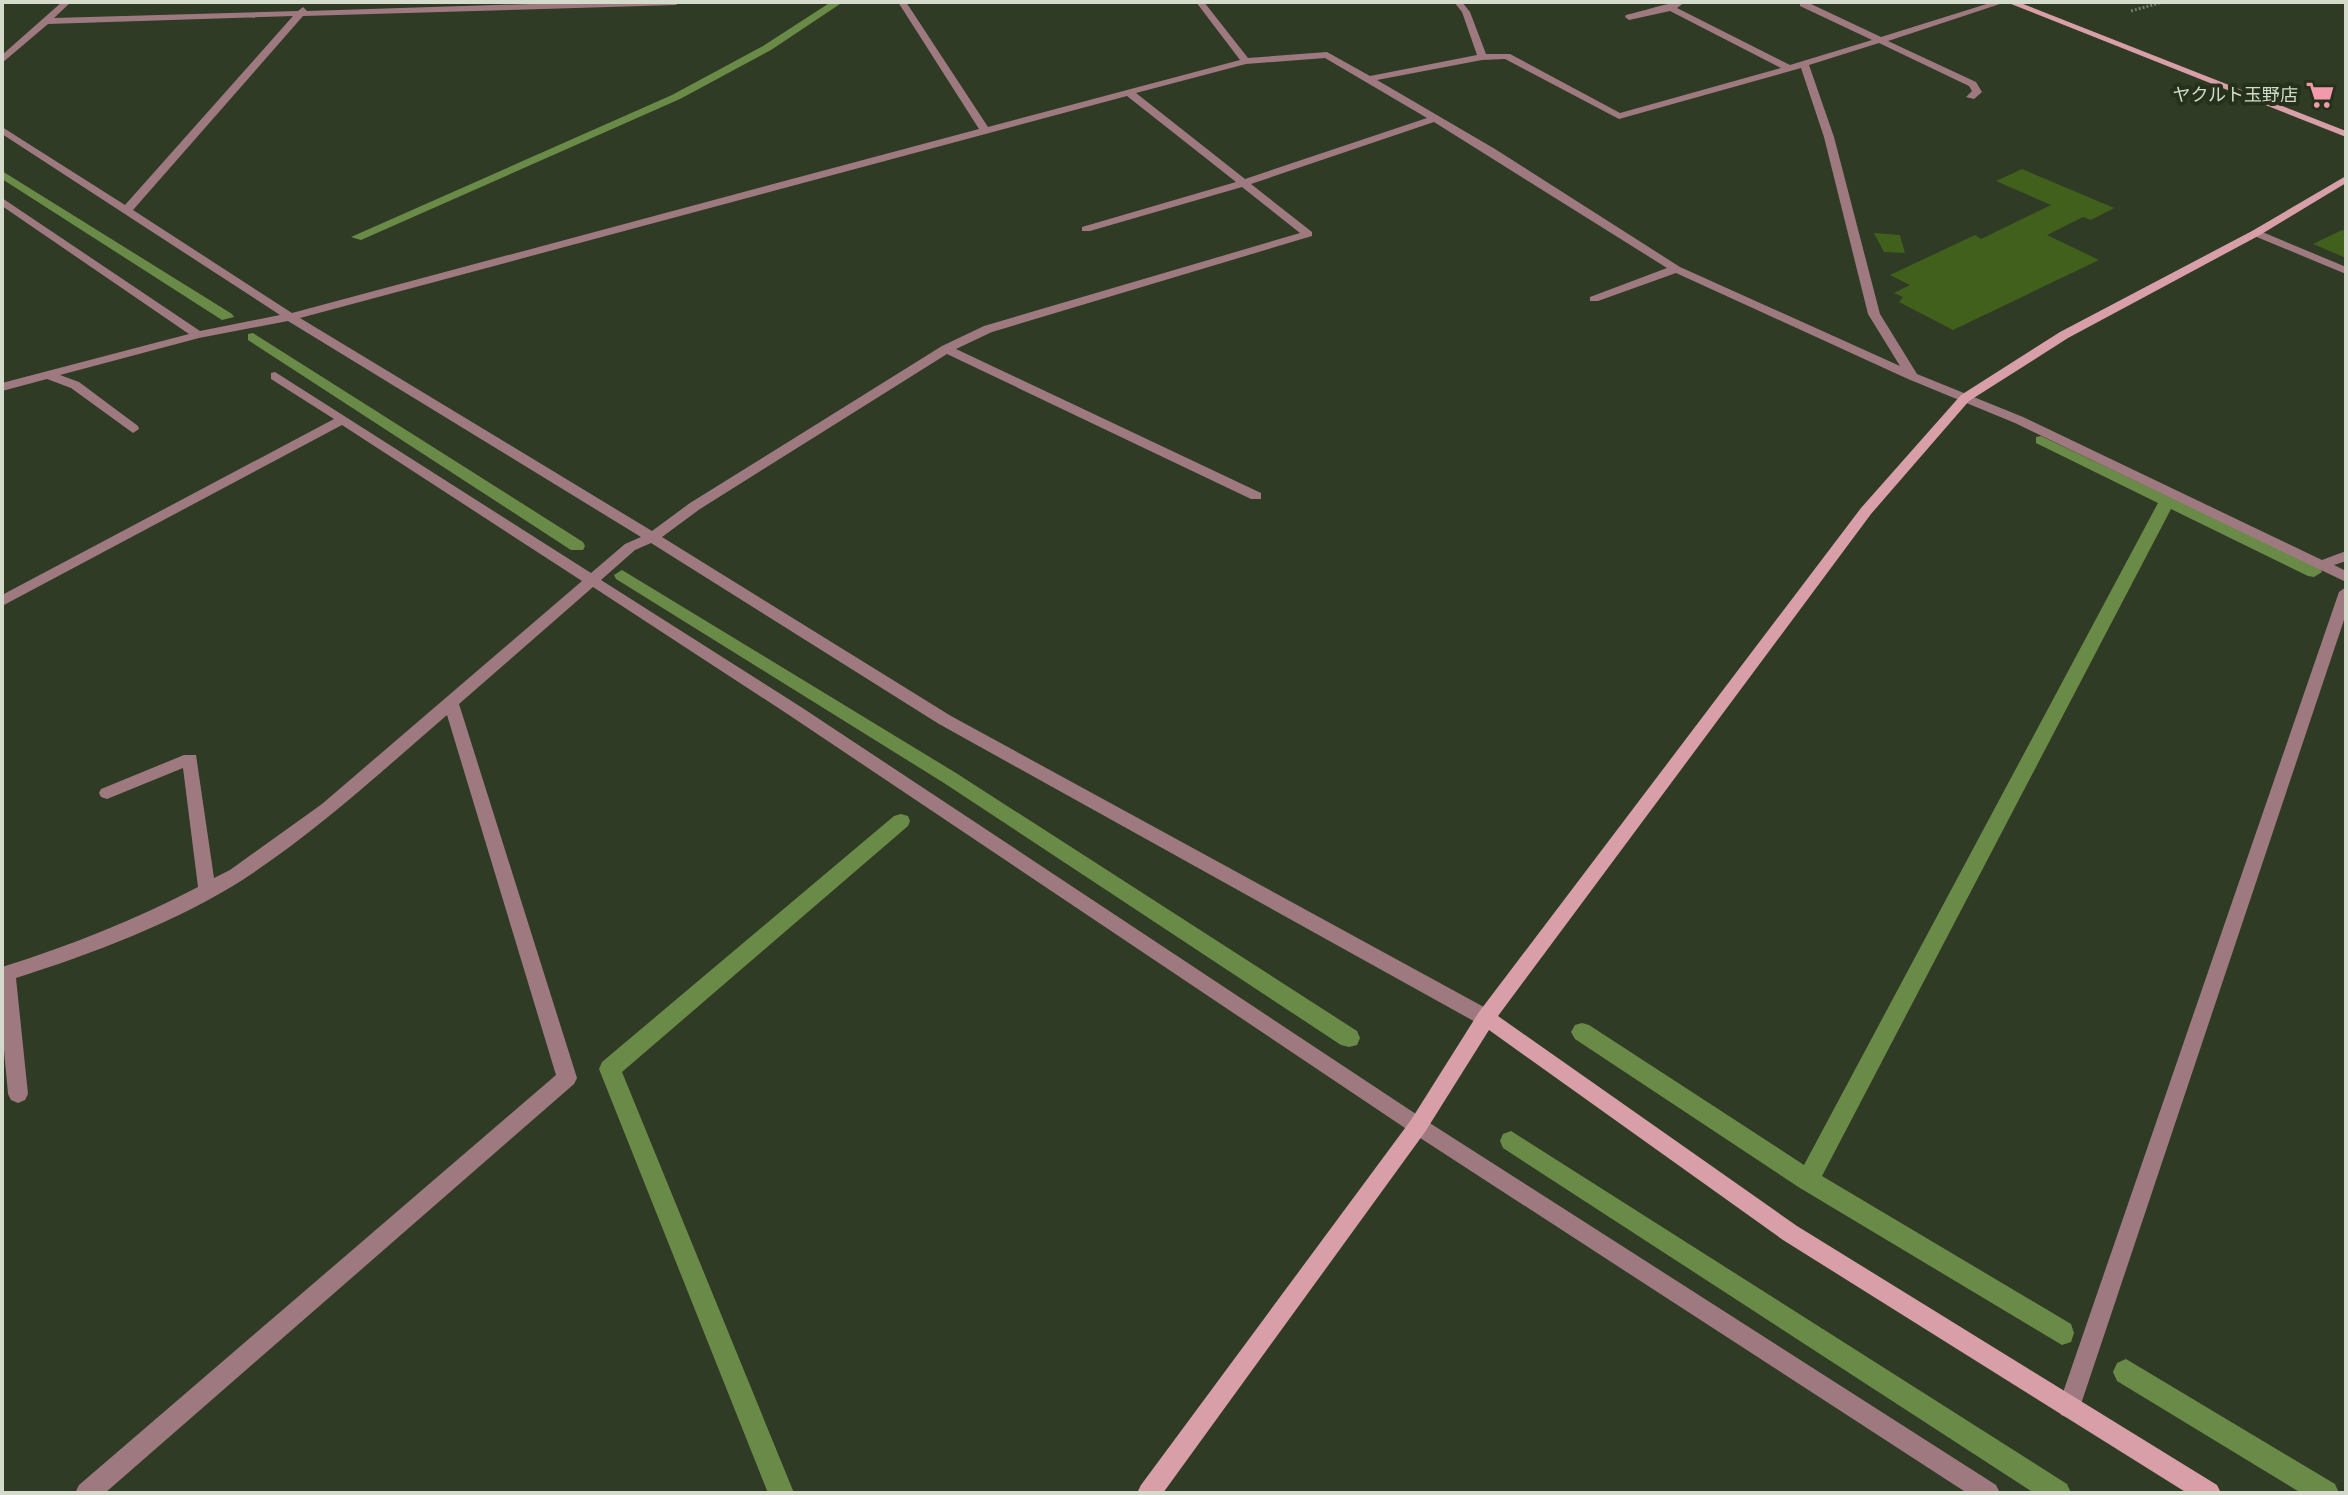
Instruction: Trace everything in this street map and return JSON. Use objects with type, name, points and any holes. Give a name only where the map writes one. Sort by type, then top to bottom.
[{"type":"street","points":[[2,60],[67,2]]},
{"type":"street","points":[[126,211],[309,2]]},
{"type":"street","points":[[45,21],[676,2]]},
{"type":"street","points":[[902,2],[986,132]]},
{"type":"street","points":[[1200,2],[1246,61]]},
{"type":"street","points":[[1458,2],[1466,12],[1482,57]]},
{"type":"street","points":[[1629,17],[1671,8],[1681,2]]},
{"type":"street","points":[[1810,2],[1803,4],[1973,84],[1977,92],[1971,97]]},
{"type":"street","points":[[1370,79],[1482,57],[1507,56],[1619,116],[1804,64],[2002,2]]},
{"type":"street","points":[[2010,2],[2346,134]]},
{"type":"street","points":[[1671,8],[1789,68]]},
{"type":"street","points":[[2,387],[198,335],[290,317],[1246,61],[1327,55],[1436,118],[1676,269],[1912,376],[2019,420],[2346,577]]},
{"type":"street","points":[[1804,64],[1829,137],[1874,314],[1912,376]]},
{"type":"street","points":[[18,1094],[4,975],[50,960],[162,914],[236,875],[328,809],[630,547],[652,537],[695,506],[946,349],[988,329],[1308,234],[1131,94]]},
{"type":"street","points":[[1086,229],[1243,183],[1436,118]]},
{"type":"street","points":[[2,130],[290,317],[945,720],[1486,1018],[1790,1233],[2209,1493]]},
{"type":"street","points":[[1149,1493],[1418,1126],[1486,1018],[1866,511],[1965,398],[2064,335],[2256,233],[2346,179]]},
{"type":"street","points":[[2,201],[198,335]]},
{"type":"street","points":[[2256,233],[2346,271]]},
{"type":"street","points":[[1594,299],[1676,269]]},
{"type":"street","points":[[946,349],[1256,496]]},
{"type":"street","points":[[48,375],[75,385],[133,429]]},
{"type":"street","points":[[275,376],[795,711],[1418,1126],[1988,1493]]},
{"type":"street","points":[[2,601],[342,420]]},
{"type":"street","points":[[2321,565],[2346,556]]},
{"type":"street","points":[[2069,1407],[2346,592]]},
{"type":"street","points":[[87,1493],[567,1078],[451,703]]},
{"type":"street","points":[[107,793],[190,759],[207,890]]},
{"type":"building","points":[[2022,169],[2114,208],[2091,220],[2083,217],[2047,235],[2099,260],[1953,330],[1899,302],[1903,297],[1894,293],[1910,285],[1890,275],[1975,235],[1981,239],[2051,205],[1996,181]]},
{"type":"building","points":[[2346,231],[2346,258],[2313,244]]},
{"type":"building","points":[[1874,233],[1900,235],[1905,253],[1884,252]]},
{"type":"waterway","points":[[357,237],[676,97],[767,48],[838,2]]},
{"type":"waterway","points":[[2,174],[227,317]]},
{"type":"waterway","points":[[253,337],[577,546]]},
{"type":"waterway","points":[[2041,440],[2314,572]]},
{"type":"waterway","points":[[1808,1180],[2167,501]]},
{"type":"waterway","points":[[622,575],[950,778],[1349,1038]]},
{"type":"waterway","points":[[781,1493],[610,1069],[901,821]]},
{"type":"waterway","points":[[1582,1032],[1808,1180]]},
{"type":"waterway","points":[[1511,1141],[2058,1493]]},
{"type":"waterway","points":[[1808,1180],[2062,1333]]},
{"type":"waterway","points":[[2126,1372],[2326,1493]]},
{"type":"place","name":"ヤクルト玉野店","points":[[2320,95]]}]
